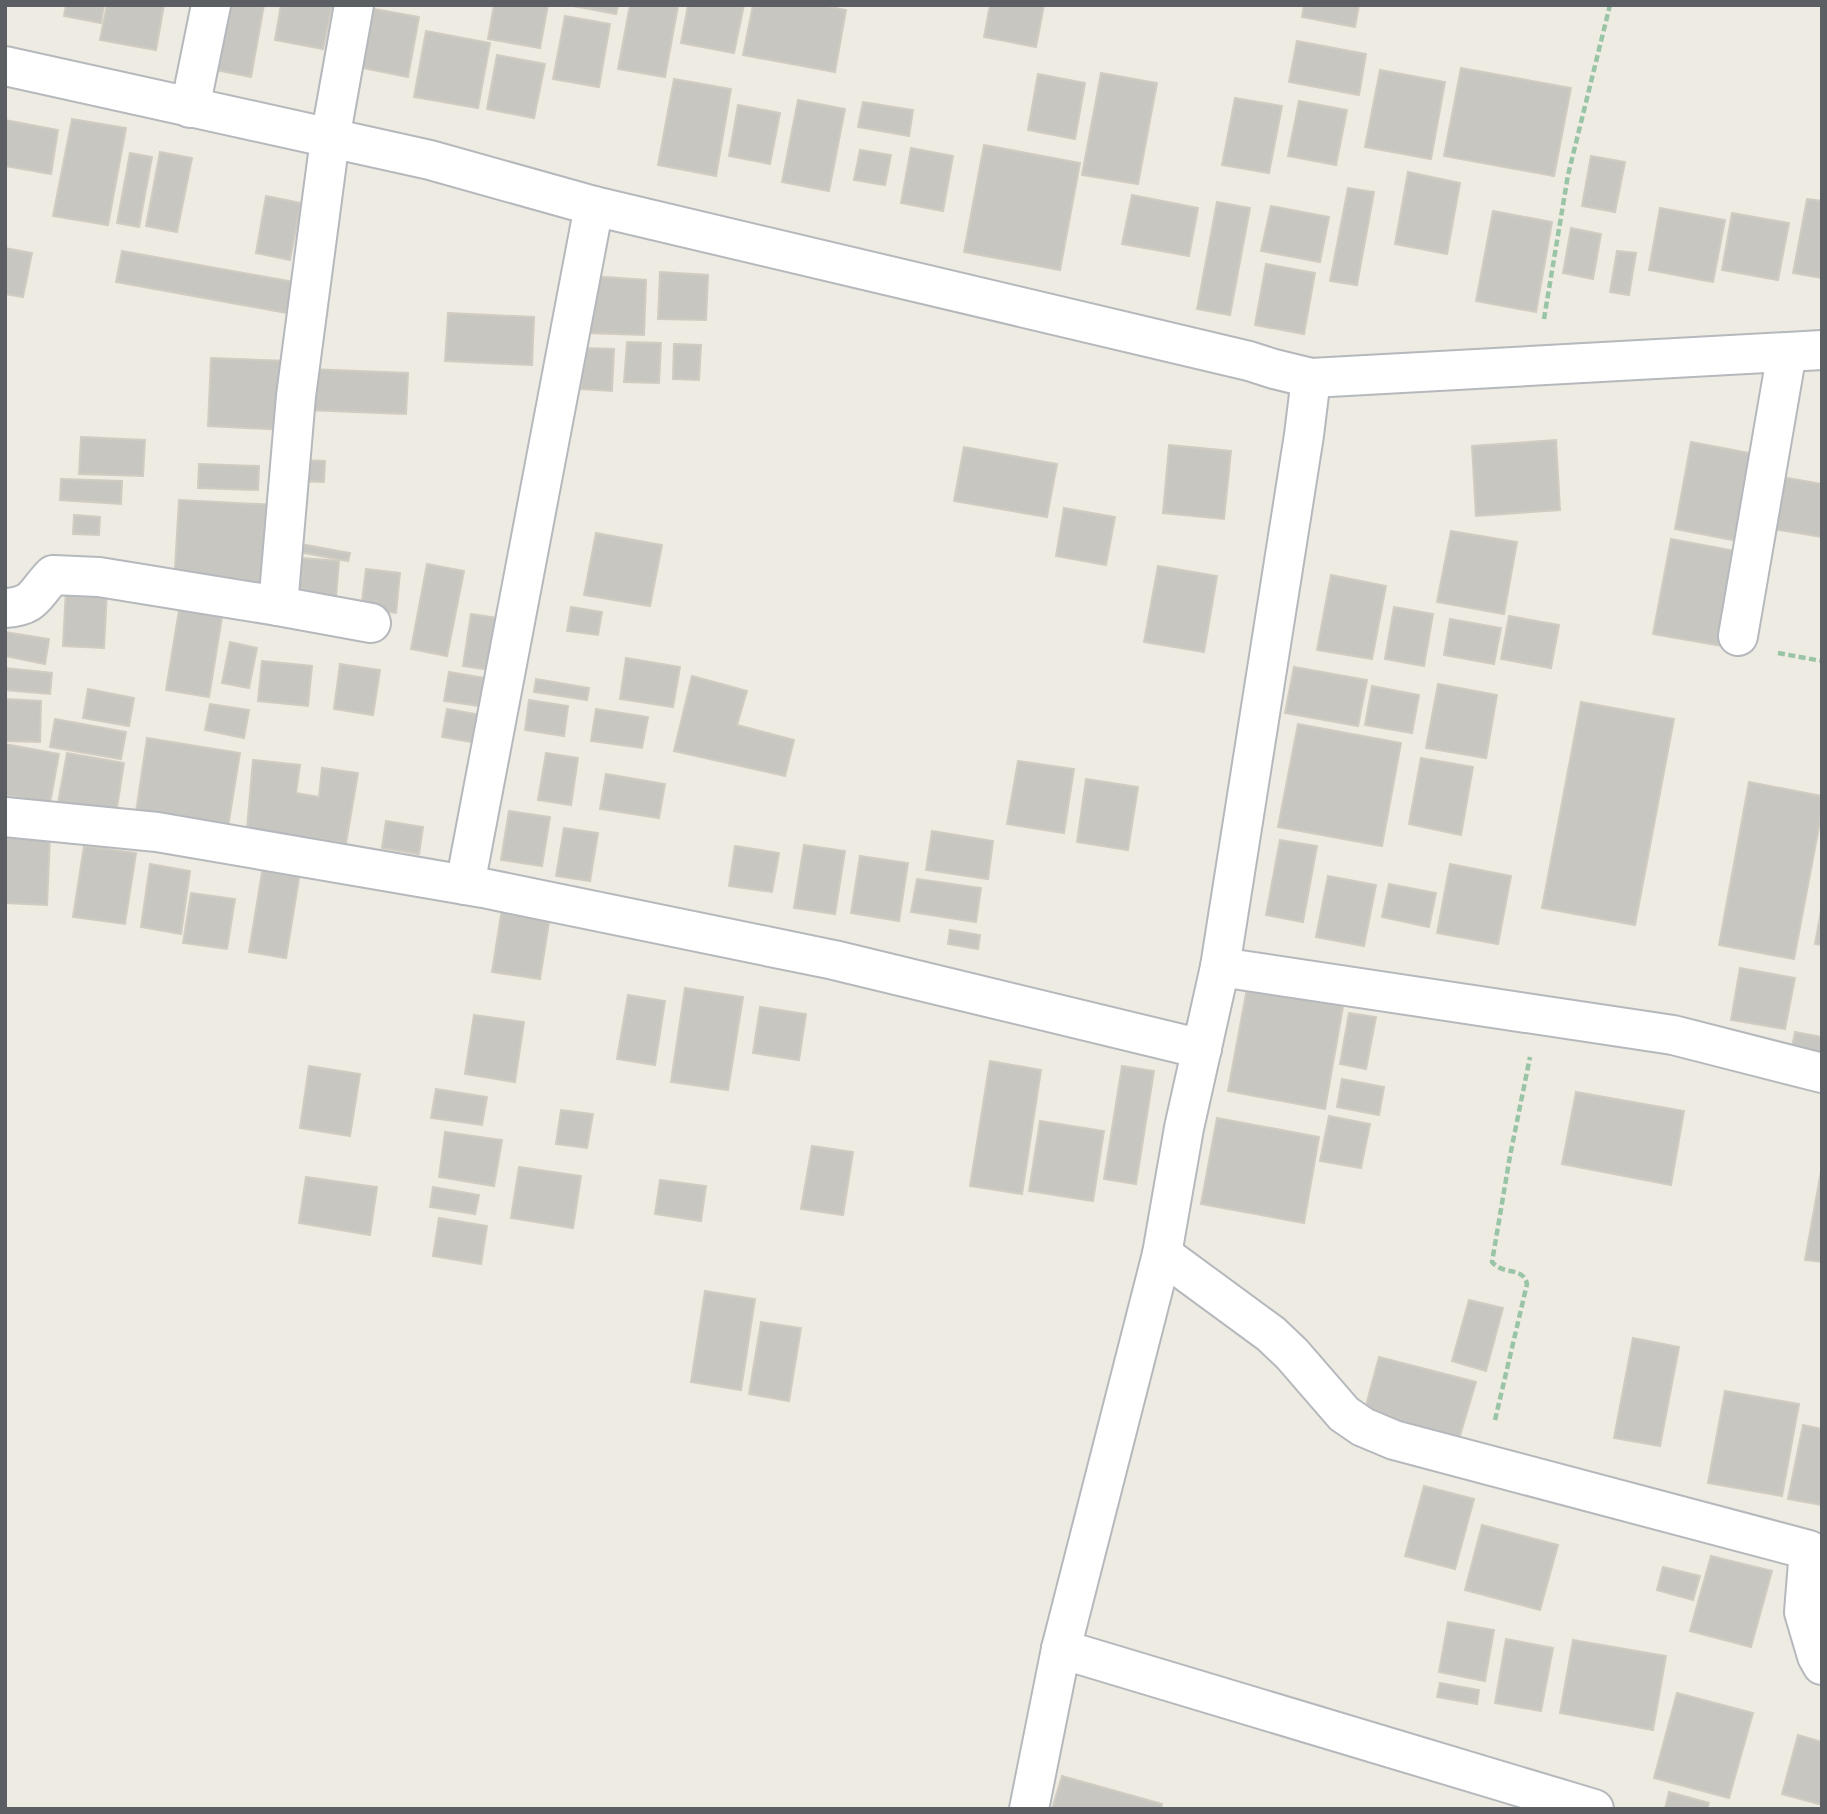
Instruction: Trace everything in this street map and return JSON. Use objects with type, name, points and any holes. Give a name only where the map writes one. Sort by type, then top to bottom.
[{"type":"street","points":[[190,108],[211,5]]},
{"type":"street","points":[[278,606],[296,396],[330,139],[354,5]]},
{"type":"street","points":[[5,66],[430,160],[594,206],[1311,378],[1804,351],[1738,636]]},
{"type":"street","points":[[465,885],[594,206]]},
{"type":"street","points":[[1029,1809],[1061,1649],[1162,1254],[1184,1128],[1220,967],[1311,378]]},
{"type":"street","points":[[5,608],[28,603],[52,575],[61,574],[99,577],[371,624]]},
{"type":"street","points":[[5,817],[157,832],[465,885],[834,960],[1202,1049]]},
{"type":"street","points":[[1220,967],[1673,1035],[1822,1073]]},
{"type":"street","points":[[1162,1254],[1271,1334],[1344,1414],[1363,1427],[1394,1440],[1808,1550],[1804,1612],[1822,1665]]},
{"type":"street","points":[[1061,1649],[1594,1809]]},
{"type":"path","points":[[1537,366],[1568,175],[1610,5]]},
{"type":"path","points":[[1484,1464],[1527,1284],[1522,1274],[1500,1269],[1492,1262],[1510,1156],[1539,1015]]},
{"type":"building","points":[[66,5],[104,5],[101,23],[64,16]]},
{"type":"building","points":[[107,5],[164,5],[156,50],[100,40]]},
{"type":"building","points":[[223,5],[264,5],[251,77],[211,69]]},
{"type":"building","points":[[281,5],[332,5],[323,49],[275,40]]},
{"type":"building","points":[[494,5],[548,5],[540,48],[488,39]]},
{"type":"building","points":[[568,5],[618,5],[616,14]]},
{"type":"building","points":[[630,5],[678,6],[665,77],[618,69]]},
{"type":"building","points":[[688,5],[744,5],[734,53],[681,43]]},
{"type":"building","points":[[753,5],[820,5],[846,10],[835,72],[743,55]]},
{"type":"building","points":[[990,5],[1044,5],[1036,47],[984,37]]},
{"type":"building","points":[[1304,5],[1359,5],[1355,27],[1302,17]]},
{"type":"building","points":[[369,8],[419,17],[408,77],[358,67]]},
{"type":"building","points":[[565,16],[610,24],[599,87],[553,79]]},
{"type":"building","points":[[426,31],[490,43],[478,108],[414,97]]},
{"type":"building","points":[[1297,41],[1366,54],[1359,95],[1289,82]]},
{"type":"building","points":[[497,55],[545,64],[534,118],[487,109]]},
{"type":"building","points":[[1461,68],[1571,88],[1554,176],[1444,156]]},
{"type":"building","points":[[1380,70],[1445,82],[1431,159],[1365,147]]},
{"type":"building","points":[[1101,73],[1157,83],[1138,184],[1082,175]]},
{"type":"building","points":[[1038,74],[1085,83],[1075,139],[1028,130]]},
{"type":"building","points":[[674,79],[731,89],[716,176],[658,165]]},
{"type":"building","points":[[1235,98],[1282,106],[1269,173],[1222,165]]},
{"type":"building","points":[[798,100],[845,109],[829,191],[782,182]]},
{"type":"building","points":[[1299,101],[1347,110],[1336,165],[1288,156]]},
{"type":"building","points":[[863,102],[913,110],[909,136],[858,127]]},
{"type":"building","points":[[738,105],[780,113],[770,164],[729,156]]},
{"type":"building","points":[[72,119],[126,128],[108,225],[53,216]]},
{"type":"building","points":[[5,120],[58,130],[51,174],[5,166]]},
{"type":"building","points":[[984,145],[1080,163],[1060,270],[964,252]]},
{"type":"building","points":[[911,148],[953,156],[943,211],[901,203]]},
{"type":"building","points":[[860,150],[891,155],[885,185],[854,180]]},
{"type":"building","points":[[160,152],[192,158],[177,232],[146,226]]},
{"type":"building","points":[[130,153],[152,157],[139,227],[117,223]]},
{"type":"building","points":[[1591,156],[1625,162],[1615,212],[1582,206]]},
{"type":"building","points":[[1408,172],[1460,183],[1447,254],[1395,244]]},
{"type":"building","points":[[1348,188],[1374,192],[1357,285],[1330,281]]},
{"type":"building","points":[[1132,195],[1198,208],[1189,256],[1122,244]]},
{"type":"building","points":[[266,196],[301,203],[290,260],[256,253]]},
{"type":"building","points":[[1807,199],[1822,201],[1822,278],[1793,273]]},
{"type":"building","points":[[1217,202],[1250,208],[1230,315],[1197,309]]},
{"type":"building","points":[[1271,206],[1329,217],[1320,262],[1261,251]]},
{"type":"building","points":[[1660,208],[1725,220],[1713,282],[1649,270]]},
{"type":"building","points":[[1493,211],[1552,222],[1536,312],[1476,301]]},
{"type":"building","points":[[1732,213],[1789,223],[1778,280],[1722,270]]},
{"type":"building","points":[[1571,228],[1601,234],[1593,279],[1563,273]]},
{"type":"building","points":[[5,248],[32,253],[23,297],[5,294]]},
{"type":"building","points":[[122,251],[294,282],[287,313],[116,282]]},
{"type":"building","points":[[1617,251],[1636,253],[1629,295],[1610,292]]},
{"type":"building","points":[[1266,264],[1315,273],[1304,334],[1255,325]]},
{"type":"building","points":[[660,272],[708,275],[706,320],[658,319]]},
{"type":"building","points":[[591,276],[646,280],[644,335],[588,333]]},
{"type":"building","points":[[448,313],[534,317],[532,365],[445,361]]},
{"type":"building","points":[[627,342],[661,343],[659,383],[624,382]]},
{"type":"building","points":[[674,344],[701,345],[699,380],[673,379]]},
{"type":"building","points":[[583,348],[614,349],[612,391],[581,389]]},
{"type":"building","points":[[211,358],[289,361],[286,430],[208,426]]},
{"type":"building","points":[[307,369],[408,373],[406,414],[305,410]]},
{"type":"building","points":[[81,437],[145,440],[143,476],[79,474]]},
{"type":"building","points":[[1556,440],[1560,510],[1476,516],[1472,446]]},
{"type":"building","points":[[1691,442],[1760,455],[1743,542],[1675,529]]},
{"type":"building","points":[[1169,445],[1231,451],[1224,519],[1163,513]]},
{"type":"building","points":[[964,447],[1057,464],[1047,517],[954,501]]},
{"type":"building","points":[[297,460],[325,461],[324,482],[296,481]]},
{"type":"building","points":[[199,464],[259,466],[258,490],[198,488]]},
{"type":"building","points":[[1771,475],[1822,484],[1822,537],[1761,527]]},
{"type":"building","points":[[61,479],[122,481],[121,504],[60,500]]},
{"type":"building","points":[[179,500],[276,505],[272,589],[174,584]]},
{"type":"building","points":[[1064,508],[1115,517],[1106,565],[1056,556]]},
{"type":"building","points":[[74,515],[100,517],[99,535],[73,534]]},
{"type":"building","points":[[1451,531],[1517,542],[1504,614],[1437,602]]},
{"type":"building","points":[[596,533],[662,545],[650,606],[584,595]]},
{"type":"building","points":[[1671,539],[1746,553],[1728,647],[1653,634]]},
{"type":"building","points":[[295,543],[350,553],[348,561],[293,551]]},
{"type":"building","points":[[289,557],[339,561],[336,597],[286,593]]},
{"type":"building","points":[[427,564],[464,571],[447,656],[411,649]]},
{"type":"building","points":[[1158,566],[1217,576],[1204,652],[1144,642]]},
{"type":"building","points":[[366,569],[400,573],[396,613],[361,609]]},
{"type":"building","points":[[1331,575],[1386,586],[1372,659],[1317,650]]},
{"type":"building","points":[[66,589],[107,591],[104,648],[63,646]]},
{"type":"building","points":[[181,598],[224,605],[209,697],[166,690]]},
{"type":"building","points":[[571,607],[602,612],[598,635],[567,631]]},
{"type":"building","points":[[1394,607],[1433,614],[1424,666],[1385,659]]},
{"type":"building","points":[[471,614],[505,619],[497,671],[463,666]]},
{"type":"building","points":[[1509,616],[1559,625],[1551,668],[1501,659]]},
{"type":"building","points":[[1450,619],[1501,628],[1494,664],[1444,655]]},
{"type":"building","points":[[5,632],[49,639],[45,664],[5,656]]},
{"type":"building","points":[[230,642],[257,648],[249,688],[222,683]]},
{"type":"building","points":[[626,658],[680,667],[673,707],[620,699]]},
{"type":"building","points":[[262,661],[312,666],[308,706],[258,701]]},
{"type":"building","points":[[340,664],[380,670],[373,715],[334,709]]},
{"type":"building","points":[[1294,667],[1367,680],[1358,726],[1285,713]]},
{"type":"building","points":[[5,668],[52,673],[50,694],[5,690]]},
{"type":"building","points":[[449,672],[497,680],[493,708],[444,701]]},
{"type":"building","points":[[692,676],[747,691],[737,725],[794,740],[785,776],[674,751]]},
{"type":"building","points":[[536,679],[589,688],[587,700],[534,692]]},
{"type":"building","points":[[1438,684],[1497,695],[1486,758],[1426,748]]},
{"type":"building","points":[[1372,686],[1419,695],[1412,733],[1365,725]]},
{"type":"building","points":[[88,689],[134,698],[129,726],[83,718]]},
{"type":"building","points":[[5,699],[41,701],[40,742],[5,741]]},
{"type":"building","points":[[529,700],[568,706],[564,736],[525,730]]},
{"type":"building","points":[[1581,702],[1674,719],[1635,925],[1542,908]]},
{"type":"building","points":[[210,704],[249,710],[244,738],[205,730]]},
{"type":"building","points":[[447,709],[487,716],[483,744],[442,737]]},
{"type":"building","points":[[596,709],[648,717],[642,748],[591,741]]},
{"type":"building","points":[[55,719],[126,732],[121,759],[50,747]]},
{"type":"building","points":[[1298,724],[1401,743],[1382,846],[1278,827]]},
{"type":"building","points":[[147,738],[240,753],[227,833],[135,819]]},
{"type":"building","points":[[5,744],[59,754],[50,803],[5,795]]},
{"type":"building","points":[[67,753],[124,763],[116,814],[58,803]]},
{"type":"building","points":[[546,753],[578,758],[571,805],[538,800]]},
{"type":"building","points":[[1421,758],[1473,767],[1461,835],[1409,824]]},
{"type":"building","points":[[253,760],[300,765],[296,793],[319,797],[322,768],[358,773],[346,843],[247,828]]},
{"type":"building","points":[[1018,761],[1074,769],[1064,833],[1007,824]]},
{"type":"building","points":[[606,774],[665,784],[659,818],[600,809]]},
{"type":"building","points":[[1086,779],[1138,787],[1128,850],[1077,842]]},
{"type":"building","points":[[1749,782],[1822,796],[1822,811],[1794,959],[1719,945]]},
{"type":"building","points":[[509,811],[550,817],[542,866],[501,860]]},
{"type":"building","points":[[386,821],[423,827],[419,854],[382,848]]},
{"type":"building","points":[[564,828],[598,833],[590,881],[556,876]]},
{"type":"building","points":[[932,831],[993,841],[988,879],[926,870]]},
{"type":"building","points":[[5,834],[50,836],[47,905],[5,903]]},
{"type":"building","points":[[1280,840],[1317,846],[1303,922],[1266,915]]},
{"type":"building","points":[[804,845],[845,851],[835,914],[794,908]]},
{"type":"building","points":[[84,846],[136,853],[125,924],[73,917]]},
{"type":"building","points":[[735,846],[779,853],[772,892],[729,886]]},
{"type":"building","points":[[860,856],[908,863],[899,921],[851,913]]},
{"type":"building","points":[[264,860],[301,866],[286,958],[249,952]]},
{"type":"building","points":[[150,864],[190,871],[181,934],[141,927]]},
{"type":"building","points":[[1450,864],[1511,876],[1498,944],[1437,933]]},
{"type":"building","points":[[1328,876],[1376,885],[1364,946],[1316,937]]},
{"type":"building","points":[[917,879],[981,888],[976,922],[911,912]]},
{"type":"building","points":[[1389,884],[1436,893],[1429,927],[1382,917]]},
{"type":"building","points":[[191,893],[235,899],[227,949],[183,943]]},
{"type":"building","points":[[1822,906],[1822,945],[1815,944]]},
{"type":"building","points":[[502,909],[550,916],[540,979],[492,972]]},
{"type":"building","points":[[950,930],[980,935],[978,949],[948,944]]},
{"type":"building","points":[[1740,968],[1795,978],[1785,1029],[1731,1020]]},
{"type":"building","points":[[1248,983],[1344,1001],[1325,1109],[1228,1091]]},
{"type":"building","points":[[685,988],[743,997],[728,1090],[671,1082]]},
{"type":"building","points":[[628,995],[665,1001],[655,1065],[617,1059]]},
{"type":"building","points":[[760,1007],[806,1014],[799,1060],[753,1053]]},
{"type":"building","points":[[1349,1013],[1376,1017],[1366,1069],[1340,1064]]},
{"type":"building","points":[[474,1015],[524,1022],[515,1082],[465,1074]]},
{"type":"building","points":[[1795,1032],[1822,1037],[1822,1063],[1790,1057]]},
{"type":"building","points":[[990,1061],[1041,1070],[1022,1194],[970,1186]]},
{"type":"building","points":[[309,1066],[360,1074],[350,1136],[300,1128]]},
{"type":"building","points":[[1122,1066],[1154,1071],[1136,1184],[1104,1179]]},
{"type":"building","points":[[1342,1079],[1384,1087],[1379,1115],[1337,1107]]},
{"type":"building","points":[[436,1089],[487,1097],[482,1125],[431,1118]]},
{"type":"building","points":[[1576,1092],[1684,1111],[1671,1185],[1562,1164]]},
{"type":"building","points":[[561,1110],[593,1114],[587,1148],[556,1144]]},
{"type":"building","points":[[1329,1116],[1370,1124],[1361,1168],[1320,1161]]},
{"type":"building","points":[[1217,1118],[1319,1137],[1304,1223],[1201,1204]]},
{"type":"building","points":[[1040,1121],[1104,1131],[1093,1201],[1029,1191]]},
{"type":"building","points":[[445,1132],[502,1140],[494,1186],[439,1177]]},
{"type":"building","points":[[812,1146],[853,1152],[843,1215],[801,1209]]},
{"type":"building","points":[[1822,1166],[1822,1262],[1805,1260]]},
{"type":"building","points":[[519,1167],[581,1176],[573,1228],[511,1218]]},
{"type":"building","points":[[306,1177],[377,1187],[370,1235],[299,1223]]},
{"type":"building","points":[[660,1180],[706,1186],[701,1221],[655,1214]]},
{"type":"building","points":[[433,1187],[479,1195],[475,1214],[430,1207]]},
{"type":"building","points":[[439,1218],[487,1226],[481,1264],[433,1256]]},
{"type":"building","points":[[705,1291],[755,1299],[741,1390],[691,1382]]},
{"type":"building","points":[[1469,1300],[1503,1308],[1486,1371],[1452,1361]]},
{"type":"building","points":[[761,1322],[801,1328],[789,1401],[749,1394]]},
{"type":"building","points":[[1633,1338],[1679,1347],[1660,1446],[1614,1438]]},
{"type":"building","points":[[1379,1357],[1476,1382],[1459,1439],[1364,1413]]},
{"type":"building","points":[[1725,1391],[1799,1404],[1782,1496],[1708,1483]]},
{"type":"building","points":[[1803,1425],[1822,1429],[1822,1505],[1788,1499]]},
{"type":"building","points":[[1424,1486],[1474,1499],[1455,1569],[1405,1556]]},
{"type":"building","points":[[1482,1525],[1558,1545],[1540,1610],[1465,1590]]},
{"type":"building","points":[[1711,1556],[1772,1571],[1751,1647],[1690,1631]]},
{"type":"building","points":[[1663,1567],[1700,1576],[1693,1600],[1657,1590]]},
{"type":"building","points":[[1448,1622],[1494,1630],[1485,1681],[1439,1672]]},
{"type":"building","points":[[1506,1639],[1553,1648],[1541,1711],[1495,1703]]},
{"type":"building","points":[[1573,1640],[1666,1656],[1653,1730],[1560,1713]]},
{"type":"building","points":[[1440,1683],[1479,1690],[1477,1704],[1437,1697]]},
{"type":"building","points":[[1677,1693],[1753,1713],[1729,1798],[1654,1778]]},
{"type":"building","points":[[1798,1735],[1822,1742],[1822,1805],[1782,1794]]},
{"type":"building","points":[[1062,1776],[1162,1804],[1161,1809],[1052,1809]]},
{"type":"building","points":[[1669,1792],[1709,1803],[1707,1809],[1665,1809]]}]
